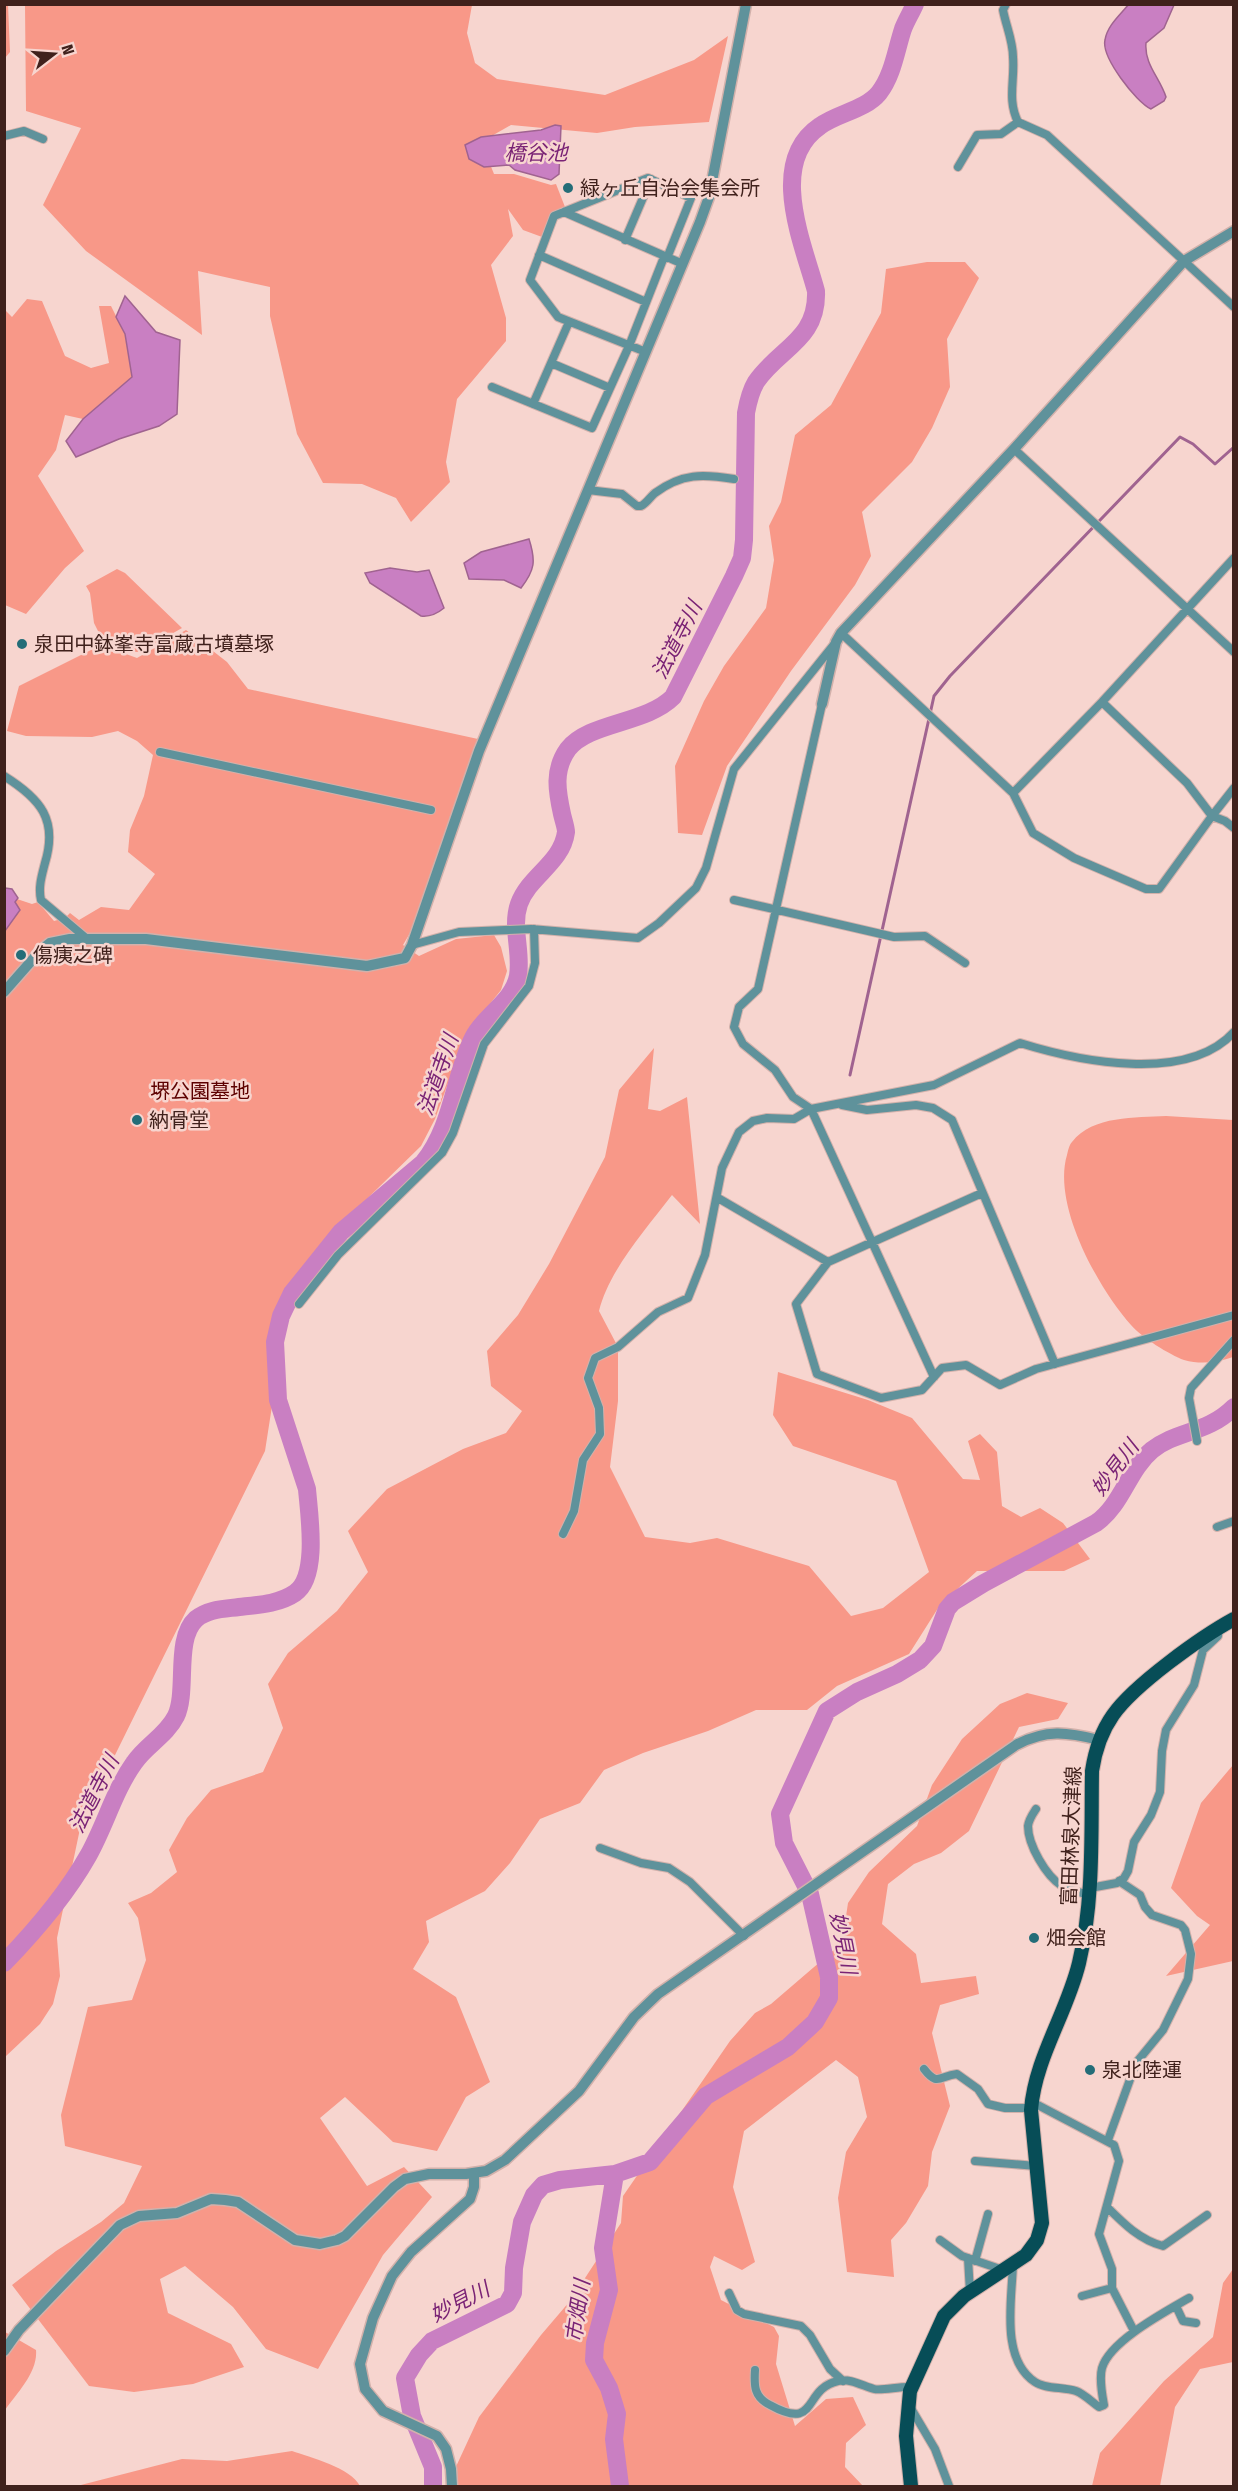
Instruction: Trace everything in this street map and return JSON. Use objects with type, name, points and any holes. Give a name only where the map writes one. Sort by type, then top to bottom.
[{"type":"main road","name":"富田林泉大津線","points":[[911,2487],[906,2436],[911,2387],[944,2316],[970,2292],[1026,2255],[1037,2240],[1042,2223],[1031,2105],[1037,2076],[1069,1997],[1079,1962],[1089,1891],[1094,1752],[1113,1715],[1134,1691],[1233,1619]]},
{"type":"street","points":[[4,992],[50,943],[86,938],[146,939],[367,966],[405,958],[412,945],[479,751],[709,197],[746,4]]},
{"type":"street","points":[[1006,4],[1003,10],[1013,56],[1011,98],[1013,112],[1018,122],[1047,135],[1233,307]]},
{"type":"street","points":[[958,167],[977,135],[1001,134],[1018,122]]},
{"type":"street","points":[[4,136],[24,130],[43,139]]},
{"type":"street","points":[[492,387],[592,429],[629,346],[691,198],[648,178],[554,216],[530,280],[558,317],[629,346],[646,352]]},
{"type":"street","points":[[625,240],[651,179]]},
{"type":"street","points":[[564,212],[683,264]]},
{"type":"street","points":[[412,945],[459,932],[532,929],[638,938],[660,923],[696,888],[706,868],[734,769],[839,638],[1184,261],[1233,231]]},
{"type":"street","points":[[539,255],[646,302]]},
{"type":"street","points":[[533,404],[569,322]]},
{"type":"street","points":[[551,363],[610,388]]},
{"type":"street","points":[[1014,449],[1233,652]]},
{"type":"street","points":[[588,490],[622,494],[637,506],[641,506],[653,494],[672,483],[694,475],[734,479]]},
{"type":"street","points":[[1013,793],[1102,702],[1233,558]]},
{"type":"street","points":[[839,638],[758,989],[739,1007],[734,1027],[743,1044],[775,1070],[792,1097],[810,1109],[934,1377]]},
{"type":"street","points":[[839,638],[1013,793],[1032,832],[1074,858],[1146,889],[1159,889],[1233,788]]},
{"type":"street","points":[[1102,702],[1187,783],[1212,816],[1225,821],[1233,828]]},
{"type":"street","points":[[160,752],[431,810]]},
{"type":"street","points":[[4,776],[32,797],[47,819],[51,839],[40,881],[41,900],[86,938]]},
{"type":"street","points":[[734,900],[894,937],[925,936],[965,963]]},
{"type":"street","points":[[299,1304],[338,1255],[442,1153],[453,1132],[484,1044],[529,986],[535,963],[532,929]]},
{"type":"street","points":[[563,1534],[574,1511],[583,1460],[600,1434],[599,1408],[588,1378],[595,1358],[618,1347],[658,1312],[688,1298],[705,1256],[722,1168],[739,1132],[753,1121],[767,1118],[794,1119],[810,1109],[934,1085],[1020,1043],[1054,1053],[1145,1065],[1166,1064],[1204,1054],[1233,1032]]},
{"type":"street","points":[[835,1104],[867,1110],[916,1105],[933,1108],[952,1120],[1055,1364]]},
{"type":"street","points":[[982,1193],[828,1262],[796,1304],[817,1374],[881,1398],[922,1390],[942,1368],[966,1365],[1000,1385],[1036,1369],[1233,1315]]},
{"type":"street","points":[[718,1198],[828,1262]]},
{"type":"street","points":[[1197,1441],[1189,1398],[1191,1388],[1233,1340]]},
{"type":"street","points":[[1217,1527],[1233,1521]]},
{"type":"street","points":[[1036,1809],[1029,1818],[1028,1828],[1033,1845],[1045,1868],[1062,1886],[1089,1891],[1119,1881],[1128,1871],[1134,1842],[1157,1803],[1160,1792],[1163,1738],[1166,1730],[1194,1685],[1200,1656],[1218,1636],[1219,1627]]},
{"type":"street","points":[[4,2351],[19,2330],[120,2225],[138,2216],[177,2213],[211,2199],[238,2202],[295,2240],[320,2244],[345,2236],[393,2187],[405,2179],[429,2174],[474,2173],[486,2170],[505,2160],[579,2091],[634,2017],[658,1994],[1027,1739],[1067,1732],[1099,1740]]},
{"type":"street","points":[[600,1848],[641,1863],[669,1868],[690,1882],[744,1936]]},
{"type":"street","points":[[1108,2140],[1136,2063],[1163,2030],[1188,1978],[1191,1954],[1189,1938],[1185,1930],[1180,1925],[1152,1915],[1145,1907],[1140,1894],[1119,1881]]},
{"type":"street","points":[[924,2069],[931,2078],[937,2080],[957,2074],[978,2089],[988,2104],[995,2107],[1031,2105],[1108,2140],[1114,2145],[1119,2161],[1099,2234],[1112,2269],[1112,2288],[1134,2331]]},
{"type":"street","points":[[975,2161],[1036,2166]]},
{"type":"street","points":[[452,2487],[452,2469],[446,2449],[437,2436],[383,2410],[371,2398],[361,2378],[361,2354],[373,2318],[392,2276],[411,2252],[470,2199],[474,2187],[474,2173]]},
{"type":"street","points":[[1107,2207],[1129,2229],[1163,2246],[1207,2215]]},
{"type":"street","points":[[970,2292],[972,2260],[988,2214]]},
{"type":"street","points":[[940,2240],[972,2260],[1008,2267],[1010,2331],[1014,2352],[1021,2368],[1035,2383],[1077,2392],[1099,2407],[1104,2405],[1102,2368],[1106,2359],[1134,2331],[1189,2298]]},
{"type":"street","points":[[1082,2296],[1112,2288]]},
{"type":"street","points":[[729,2293],[737,2310],[744,2314],[801,2326],[810,2335],[830,2369],[843,2380],[878,2390],[899,2386],[911,2387]]},
{"type":"street","points":[[1176,2306],[1183,2321],[1196,2324]]},
{"type":"street","points":[[755,2370],[756,2393],[765,2402],[787,2414],[795,2415],[805,2410],[822,2389],[843,2380]]},
{"type":"street","points":[[909,2404],[935,2448],[949,2487]]},
{"type":"green space","points":[[5,4],[8,5],[10,52],[5,58]]},
{"type":"green space","points":[[25,5],[472,5],[467,33],[475,63],[497,79],[605,95],[694,60],[728,36],[709,122],[635,127],[597,133],[511,125],[481,142],[494,174],[514,174],[551,185],[556,184],[565,207],[542,237],[523,230],[508,209],[513,236],[491,265],[506,318],[506,341],[457,399],[446,462],[450,482],[411,522],[396,498],[362,484],[323,483],[297,434],[270,316],[270,287],[198,271],[202,335],[86,251],[43,205],[81,128],[26,111]]},
{"type":"green space","points":[[927,262],[965,262],[979,278],[947,339],[950,387],[932,428],[912,462],[862,512],[871,556],[855,585],[791,671],[727,766],[702,835],[678,833],[675,766],[704,701],[724,666],[766,608],[774,560],[769,526],[781,502],[795,435],[831,405],[881,313],[886,269]]},
{"type":"green space","points":[[27,299],[42,301],[65,356],[91,368],[109,363],[99,306],[111,306],[125,334],[132,377],[83,419],[65,415],[56,450],[38,476],[84,551],[65,568],[26,614],[5,605],[4,309],[12,317]]},
{"type":"green space","points":[[117,569],[125,573],[182,628],[137,652],[123,650],[98,631],[94,623],[90,593],[86,586]]},
{"type":"green space","name":"堺公園墓地","points":[[186,630],[227,662],[248,689],[478,739],[410,933],[403,945],[419,956],[456,939],[494,935],[501,947],[507,971],[501,990],[466,1034],[435,1119],[421,1146],[329,1236],[287,1289],[273,1343],[272,1406],[265,1451],[81,1824],[57,1938],[60,1976],[53,2004],[40,2024],[5,2057],[5,895],[32,904],[38,902],[54,921],[65,918],[70,913],[79,920],[101,907],[129,910],[155,874],[128,852],[130,830],[144,796],[153,755],[137,741],[118,731],[92,737],[26,736],[7,731],[19,686],[101,645],[137,658]]},
{"type":"green space","points":[[654,1048],[648,1109],[660,1111],[687,1097],[700,1224],[672,1195],[620,1265],[611,1280],[599,1311],[618,1347],[618,1401],[610,1467],[645,1537],[690,1543],[717,1538],[809,1566],[851,1616],[883,1608],[929,1572],[896,1481],[793,1446],[773,1415],[778,1372],[868,1400],[912,1418],[963,1479],[980,1480],[968,1441],[980,1434],[997,1452],[1002,1506],[1021,1517],[1040,1508],[1063,1523],[1090,1559],[1064,1571],[977,1571],[940,1605],[909,1654],[837,1686],[807,1710],[756,1710],[708,1731],[643,1753],[604,1770],[580,1803],[540,1819],[510,1863],[485,1891],[426,1921],[429,1942],[413,1969],[456,1997],[490,2082],[466,2097],[437,2151],[393,2142],[345,2097],[320,2118],[367,2186],[404,2167],[432,2197],[383,2255],[318,2369],[266,2349],[233,2307],[185,2266],[160,2279],[168,2313],[231,2344],[244,2367],[193,2384],[134,2392],[89,2386],[12,2285],[124,2203],[142,2166],[65,2146],[61,2115],[88,2007],[132,2000],[146,1960],[138,1918],[128,1903],[151,1893],[177,1872],[169,1850],[187,1818],[211,1790],[263,1772],[283,1728],[268,1684],[288,1653],[337,1611],[368,1572],[348,1531],[387,1489],[463,1449],[506,1433],[522,1411],[491,1386],[487,1351],[518,1315],[549,1264],[605,1157],[619,1090]]},
{"type":"green space","points":[[1166,1116],[1233,1120],[1233,1357],[1222,1360],[1203,1363],[1184,1360],[1156,1345],[1131,1325],[1092,1268],[1072,1221],[1066,1197],[1064,1175],[1067,1155],[1071,1143],[1081,1133],[1103,1122]]},
{"type":"green space","points":[[1027,1693],[1068,1703],[1058,1719],[1019,1727],[969,1831],[941,1853],[914,1864],[888,1884],[882,1924],[916,1954],[921,1983],[976,1976],[979,1994],[940,2005],[932,2033],[950,2106],[932,2152],[928,2186],[906,2223],[891,2240],[894,2277],[847,2272],[838,2198],[846,2152],[867,2117],[858,2077],[836,2060],[744,2131],[733,2187],[755,2262],[742,2270],[714,2256],[710,2267],[721,2300],[774,2327],[779,2336],[776,2364],[795,2426],[826,2399],[853,2397],[866,2425],[846,2443],[845,2467],[863,2486],[447,2486],[479,2417],[541,2335],[570,2301],[621,2223],[623,2196],[730,2041],[755,2013],[771,2004],[842,1943],[848,1903],[869,1872],[917,1826],[932,1785],[962,1739],[1000,1704]]},
{"type":"green space","points":[[1233,1765],[1233,1961],[1166,1976],[1210,1925],[1197,1916],[1171,1888],[1201,1803]]},
{"type":"green space","points":[[1233,2269],[1233,2362],[1200,2369],[1175,2407],[1160,2486],[1092,2486],[1100,2453],[1164,2381],[1213,2337],[1223,2283]]},
{"type":"green space","points":[[5,2332],[36,2350],[36,2358],[30,2374],[5,2410]]},
{"type":"green space","points":[[292,2451],[339,2469],[360,2486],[77,2486],[182,2459],[227,2461]]},
{"type":"water","points":[[1129,4],[1174,5],[1164,28],[1146,43],[1147,58],[1166,97],[1164,101],[1151,109],[1129,89],[1108,57],[1105,48],[1108,30]]},
{"type":"water","name":"橋谷池","points":[[555,125],[561,126],[559,174],[551,180],[515,170],[509,165],[484,167],[469,159],[465,145],[481,137],[541,130]]},
{"type":"water","points":[[125,296],[156,332],[180,340],[177,414],[159,426],[119,439],[76,457],[66,441],[83,419],[132,377],[125,334],[116,317]]},
{"type":"water","points":[[529,539],[533,553],[533,565],[521,588],[504,580],[469,579],[464,563],[481,552]]},
{"type":"water","points":[[390,568],[417,572],[429,570],[444,608],[439,612],[421,616],[370,583],[365,573]]},
{"type":"water","points":[[5,888],[12,889],[18,898],[15,902],[20,910],[5,931]]},
{"type":"waterway","name":"法道寺川","points":[[4,1963],[70,1885],[94,1845],[127,1774],[139,1757],[167,1729],[176,1716],[181,1693],[185,1639],[196,1619],[216,1610],[282,1600],[295,1593],[302,1585],[310,1560],[309,1514],[307,1489],[278,1400],[275,1342],[281,1316],[292,1293],[341,1232],[423,1163],[441,1134],[473,1038],[515,985],[519,967],[516,922],[519,904],[530,885],[552,861],[563,843],[566,830],[558,781],[563,757],[577,740],[589,733],[648,713],[673,697],[734,576],[742,558],[744,540],[746,413],[752,390],[765,370],[804,332],[815,308],[816,291],[793,204],[792,181],[795,160],[804,141],[820,126],[866,104],[879,93],[888,78],[903,29],[915,4]]},
{"type":"waterway","points":[[850,1075],[934,696],[950,676],[1180,437],[1193,444],[1215,464],[1234,447]]},
{"type":"waterway","name":"妙見川","points":[[433,2486],[433,2467],[412,2416],[405,2378],[419,2355],[432,2341],[507,2304],[513,2293],[514,2268],[522,2222],[534,2195],[543,2185],[560,2180],[615,2174],[650,2162],[706,2096],[788,2047],[815,2022],[829,1998],[829,1977],[810,1894],[784,1843],[780,1814],[827,1711],[857,1692],[897,1674],[920,1660],[933,1646],[947,1609],[953,1602],[1096,1523],[1112,1507],[1137,1467],[1152,1450],[1213,1422],[1234,1407]]},
{"type":"waterway","name":"市畑川","points":[[615,2174],[603,2248],[609,2290],[595,2343],[594,2360],[609,2388],[617,2414],[614,2439],[620,2486]]},
{"type":"place","name":"緑ヶ丘自治会集会所","points":[[568,188]]},
{"type":"place","name":"泉田中鉢峯寺富蔵古墳墓塚","points":[[22,644]]},
{"type":"place","name":"傷痍之碑","points":[[21,955]]},
{"type":"place","name":"納骨堂","points":[[137,1120]]},
{"type":"place","name":"畑会館","points":[[1034,1938]]},
{"type":"place","name":"泉北陸運","points":[[1090,2070]]}]
